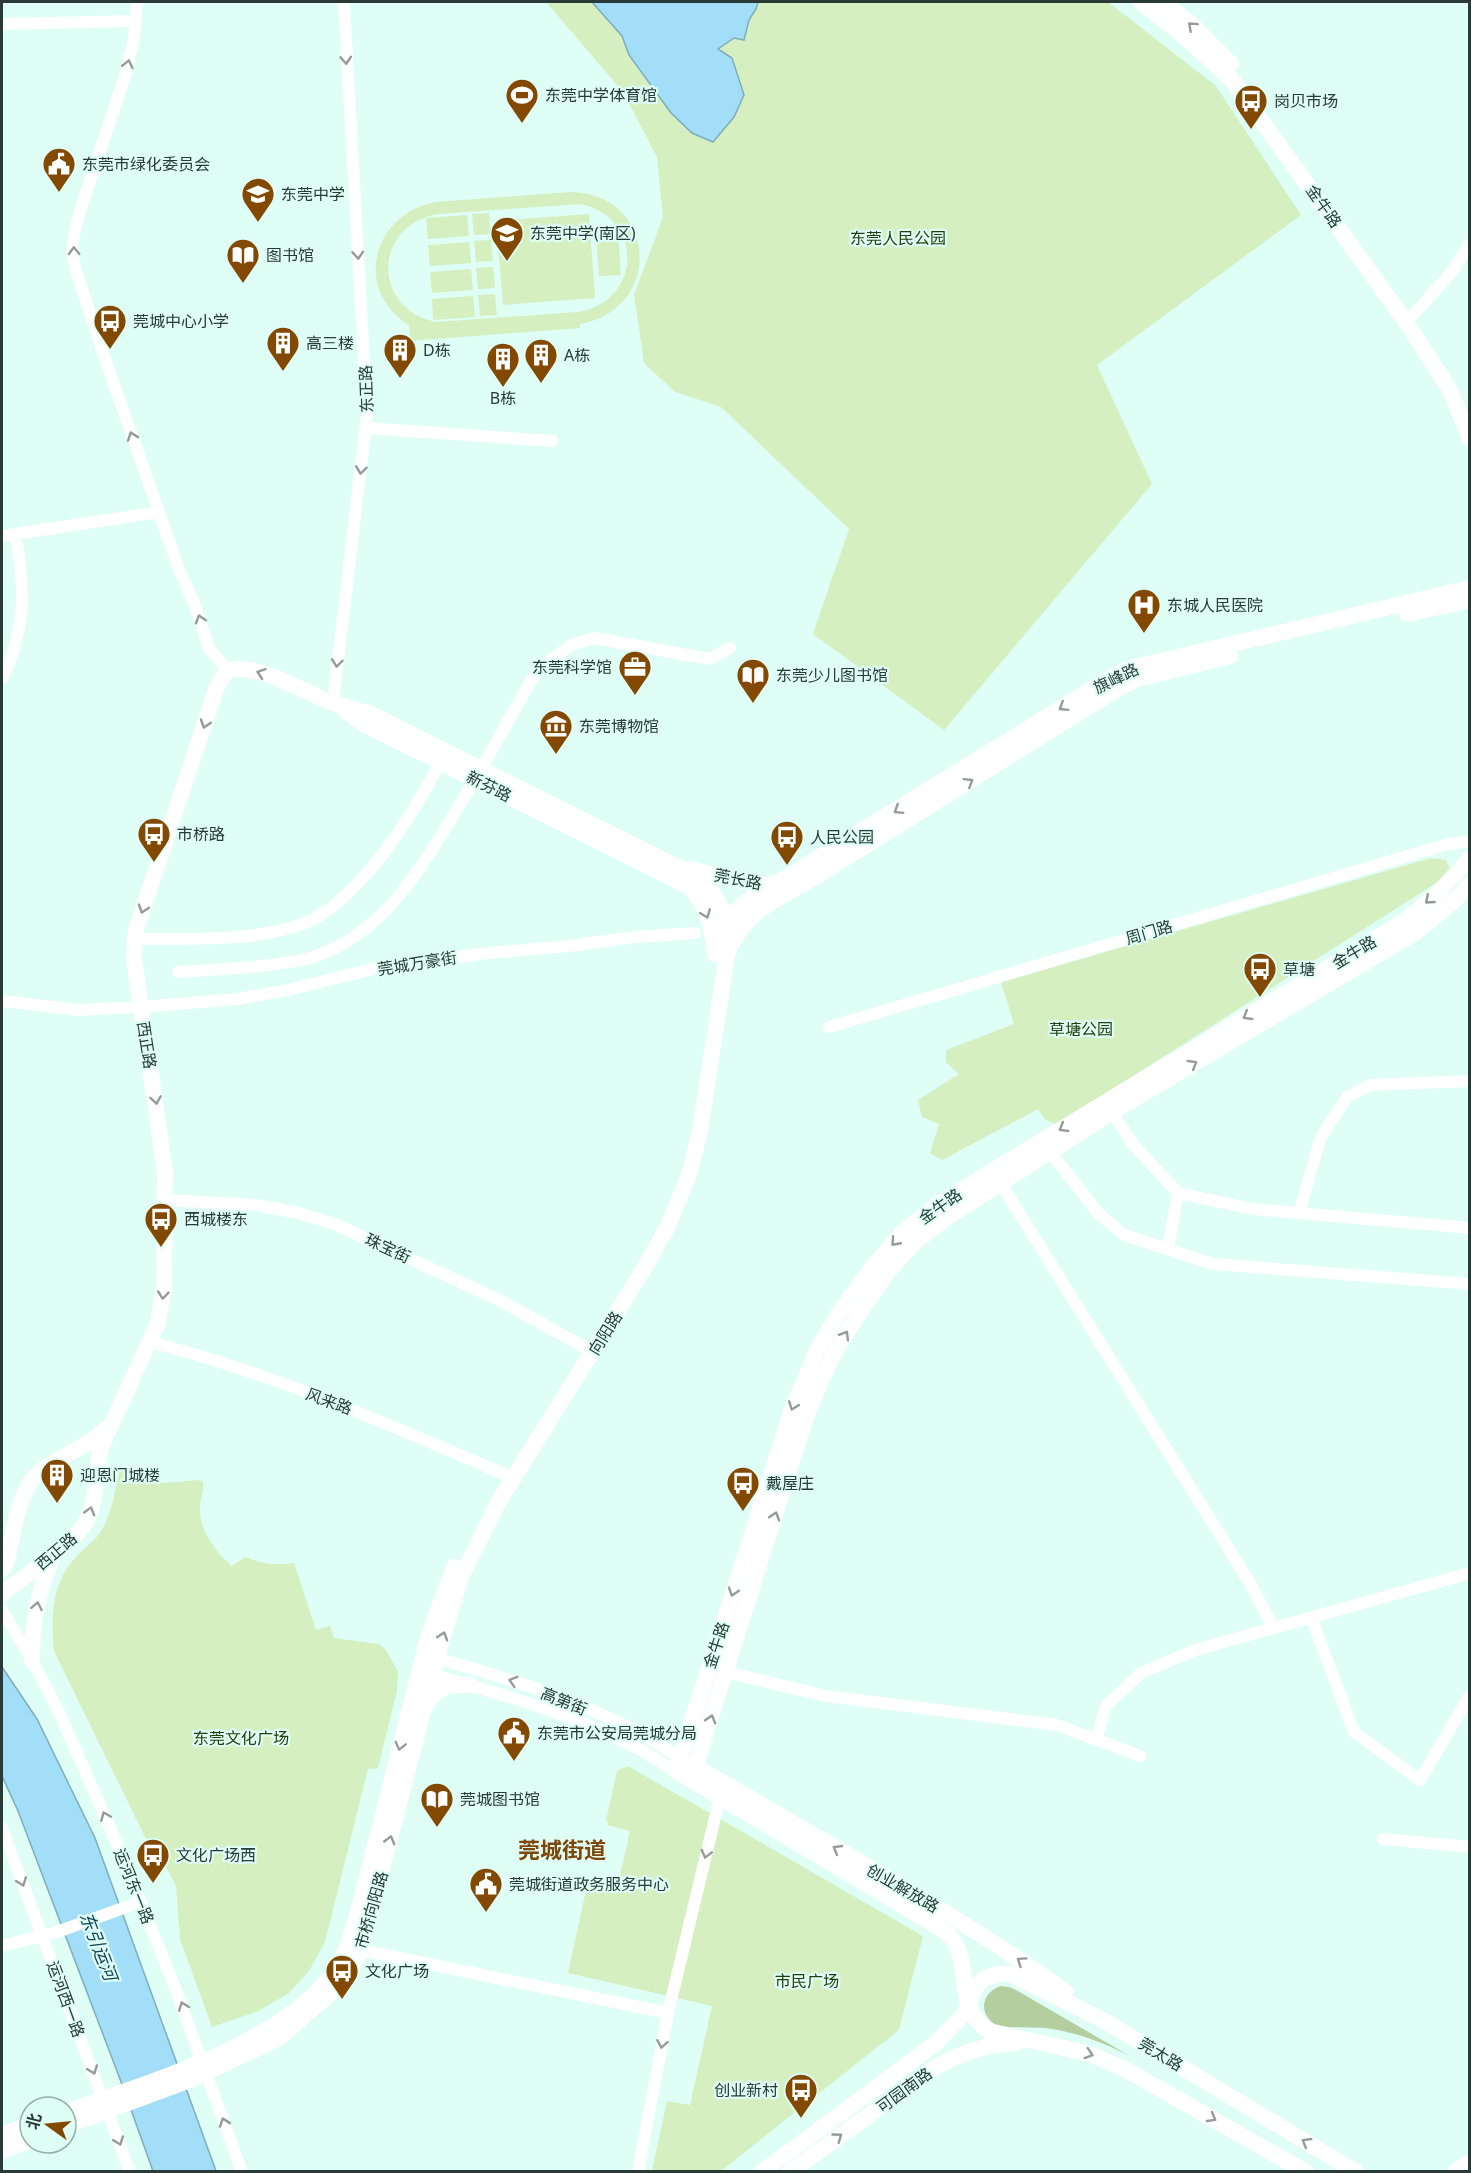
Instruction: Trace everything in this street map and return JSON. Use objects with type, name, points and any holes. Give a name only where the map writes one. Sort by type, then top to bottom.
[{"type":"main road","name":"金牛路","points":[[1142,2],[1233,81],[1388,297],[1450,390],[1470,439]]},
{"type":"main road","points":[[1164,2],[1193,27],[1241,75],[1283,130],[1413,315],[1458,386],[1470,413]]},
{"type":"main road","name":"旗峰路","points":[[808,874],[1113,676],[1131,668],[1466,595]]},
{"type":"main road","name":"新芬路","points":[[227,670],[240,667],[258,671],[333,703],[369,713],[443,757],[649,860]]},
{"type":"main road","name":"西正路","points":[[2,1594],[53,1555],[84,1527],[89,1518],[97,1460],[110,1425],[158,1323],[163,1303],[166,1200],[163,1144],[134,959],[134,939],[217,687],[227,670]]},
{"type":"main road","points":[[649,860],[669,863],[697,879],[713,893],[723,911],[726,923],[721,955]]},
{"type":"main road","points":[[649,860],[697,879],[758,894],[786,889]]},
{"type":"main road","points":[[649,860],[690,887],[698,896],[721,955]]},
{"type":"main road","name":"金牛路","points":[[686,1769],[792,1409],[816,1350],[837,1316],[874,1265],[902,1234],[938,1204],[1406,920],[1441,890],[1468,862]]},
{"type":"main road","name":"莞长路","points":[[669,863],[758,885],[786,889],[808,874]]},
{"type":"main road","points":[[686,1769],[726,1672],[807,1414],[832,1357],[888,1272],[914,1243],[948,1217],[1112,1112],[1416,932],[1455,900],[1470,884]]},
{"type":"main road","points":[[721,955],[747,920],[786,889]]},
{"type":"main road","points":[[726,923],[738,908],[758,894]]},
{"type":"main road","name":"向阳路","points":[[428,1665],[462,1575],[499,1501],[588,1349],[659,1221],[678,1172],[689,1130],[721,955]]},
{"type":"main road","name":"向阳路","points":[[422,1696],[452,1571],[504,1474],[588,1349]]},
{"type":"main road","name":"西正路","points":[[2,1570],[7,1561],[21,1505],[35,1475],[88,1444],[110,1425]]},
{"type":"main road","points":[[2,1524],[21,1505]]},
{"type":"main road","points":[[32,1660],[32,1634],[38,1599],[53,1555]]},
{"type":"main road","points":[[422,1696],[453,1684],[471,1685]]},
{"type":"main road","name":"市桥向阳路","points":[[106,2105],[188,2074],[272,2027],[305,2001],[355,1947],[422,1696]]},
{"type":"main road","name":"创业解放路","points":[[686,1769],[720,1797],[950,1936],[961,1958],[969,2005]]},
{"type":"main road","name":"创业解放路","points":[[686,1769],[968,1927],[1008,1952],[1103,2020]]},
{"type":"main road","name":"莞太路","points":[[969,2005],[975,1988],[985,1978],[1010,1974],[1103,2020],[1356,2172]]},
{"type":"main road","points":[[945,2035],[957,2008],[964,1984]]},
{"type":"main road","points":[[969,2005],[973,2016],[989,2031],[1032,2042]]},
{"type":"main road","name":"可园南路","points":[[762,2172],[945,2035],[965,2013],[969,2005]]},
{"type":"main road","name":"莞太路","points":[[1032,2042],[1090,2054],[1123,2068],[1306,2172]]},
{"type":"main road","name":"可园南路","points":[[790,2172],[930,2070],[967,2051],[991,2044],[1032,2042]]},
{"type":"main road","points":[[78,2110],[106,2105]]},
{"type":"main road","points":[[78,2120],[106,2105]]},
{"type":"main road","points":[[2,2135],[18,2129]]},
{"type":"main road","points":[[2,2151],[18,2145]]},
{"type":"main road","points":[[1455,2172],[1470,2163]]},
{"type":"street","points":[[137,2],[136,21],[125,76],[80,211],[72,253],[100,345],[179,569],[195,606],[209,648],[227,670]]},
{"type":"street","name":"东正路","points":[[333,703],[366,428],[364,334],[344,2]]},
{"type":"street","points":[[2,24],[136,21]]},
{"type":"street","points":[[1413,315],[1452,272],[1470,243]]},
{"type":"street","points":[[366,428],[552,441]]},
{"type":"street","points":[[2,536],[159,512]]},
{"type":"street","points":[[2,678],[11,659],[24,592],[15,534]]},
{"type":"street","points":[[178,972],[239,968],[306,959],[353,939],[379,918],[409,883],[478,774],[539,669],[571,645],[594,638],[709,659],[730,648]]},
{"type":"street","points":[[134,939],[240,937],[295,927],[318,915],[344,897],[389,845],[420,799],[443,757]]},
{"type":"street","name":"周门路","points":[[829,1027],[1445,845],[1470,841]]},
{"type":"street","name":"莞城万豪街","points":[[2,1001],[78,1010],[237,999],[298,988],[381,968],[470,955],[695,933]]},
{"type":"street","points":[[1299,1213],[1321,1137],[1347,1097],[1370,1085],[1470,1081]]},
{"type":"street","points":[[1112,1112],[1132,1143],[1178,1193],[1253,1209],[1470,1228]]},
{"type":"street","points":[[1050,1152],[1099,1214],[1124,1235],[1213,1264],[1470,1284]]},
{"type":"street","points":[[1001,1184],[1250,1583],[1273,1627]]},
{"type":"street","points":[[1168,1249],[1178,1193]]},
{"type":"street","name":"珠宝街","points":[[166,1200],[257,1205],[298,1213],[335,1224],[489,1296],[588,1349]]},
{"type":"street","name":"风来路","points":[[150,1342],[212,1360],[357,1411],[504,1474]]},
{"type":"street","points":[[1096,1740],[1106,1706],[1140,1673],[1195,1650],[1470,1573]]},
{"type":"street","name":"运河东一路","points":[[2,1610],[32,1660],[78,1754],[205,2066],[242,2172]]},
{"type":"street","points":[[1311,1617],[1354,1732],[1420,1780],[1470,1695]]},
{"type":"street","points":[[2,1628],[17,1635]]},
{"type":"street","name":"高第街","points":[[428,1665],[521,1684],[563,1700],[630,1728],[686,1769]]},
{"type":"street","name":"高第街","points":[[428,1665],[471,1685],[514,1698],[600,1731],[686,1769]]},
{"type":"street","points":[[726,1672],[826,1696],[1057,1725],[1140,1756]]},
{"type":"street","points":[[638,2172],[668,2013],[720,1797]]},
{"type":"street","name":"运河西一路","points":[[2,1827],[130,2172]]},
{"type":"street","points":[[1383,1839],[1470,1847]]},
{"type":"street","points":[[2,1946],[57,1932],[140,1902]]},
{"type":"street","points":[[355,1947],[668,2013]]},
{"type":"green space","name":"东莞人民公园","points":[[546,2],[1108,2],[1216,86],[1301,215],[1097,365],[1152,484],[944,730],[813,634],[849,529],[721,407],[675,392],[644,363],[634,295],[663,217],[657,157],[623,92]]},
{"type":"green space","points":[[570,192],[599,197],[620,211],[634,230],[640,253],[637,276],[627,297],[608,314],[580,324],[580,328],[410,341],[409,325],[391,310],[380,293],[376,274],[378,254],[385,237],[397,221],[414,209],[436,202]],"holes":[[[580,204],[601,212],[616,225],[625,241],[627,259],[624,276],[615,292],[599,305],[578,312],[436,322],[415,314],[400,301],[391,285],[388,267],[392,250],[401,234],[417,221],[438,214]]]},
{"type":"green space","points":[[489,213],[491,234],[474,235],[472,214]]},
{"type":"green space","points":[[589,214],[595,298],[503,305],[496,221]]},
{"type":"green space","points":[[467,215],[469,236],[428,239],[426,218]]},
{"type":"green space","points":[[618,232],[621,275],[599,276],[596,234]]},
{"type":"green space","points":[[491,240],[493,261],[476,262],[474,241]]},
{"type":"green space","points":[[469,242],[471,263],[430,266],[428,245]]},
{"type":"green space","points":[[493,267],[495,288],[478,289],[476,268]]},
{"type":"green space","points":[[471,269],[473,290],[432,293],[430,272]]},
{"type":"green space","points":[[495,294],[497,315],[480,316],[478,295]]},
{"type":"green space","points":[[473,296],[475,317],[433,320],[432,299]]},
{"type":"green space","name":"草塘公园","points":[[1431,858],[1446,860],[1450,869],[1444,878],[1056,1125],[1045,1119],[1038,1109],[942,1160],[930,1153],[939,1124],[922,1117],[918,1100],[959,1074],[946,1062],[946,1050],[1014,1024],[1001,982]]},
{"type":"green space","name":"东莞文化广场","points":[[120,1468],[165,1483],[200,1480],[203,1482],[200,1505],[202,1523],[214,1547],[232,1566],[245,1557],[269,1564],[294,1563],[316,1630],[330,1626],[334,1638],[379,1644],[386,1650],[398,1671],[397,1691],[378,1768],[368,1769],[325,1942],[309,1971],[288,1994],[256,2012],[212,2027],[180,1939],[176,1886],[161,1857],[145,1837],[54,1651],[53,1613],[62,1577],[68,1566],[97,1537],[104,1526],[113,1502]]},
{"type":"green space","name":"市民广场","points":[[628,1766],[923,1936],[899,2030],[721,2171],[652,2171],[667,2101],[690,2105],[712,2006],[568,1973],[587,1886],[617,1889],[630,1831],[607,1825],[608,1821],[606,1821],[617,1771]]},
{"type":"green space","points":[[1001,1986],[1016,1990],[1128,2055],[1067,2032],[1046,2028],[998,2026],[987,2017],[984,2005],[989,1994]]},
{"type":"water","points":[[592,2],[758,2],[749,20],[744,40],[734,38],[718,49],[732,58],[744,95],[734,117],[713,142],[692,133],[671,113],[629,55],[622,36]]},
{"type":"water","name":"东引运河","points":[[2,1667],[37,1719],[95,1838],[216,2171],[153,2171],[18,1811],[2,1776]]},
{"type":"place","name":"东莞中学体育馆","points":[[522,124]]},
{"type":"place","name":"岗贝市场","points":[[1251,130]]},
{"type":"place","name":"东莞市绿化委员会","points":[[59,193]]},
{"type":"place","name":"东莞中学","points":[[258,223]]},
{"type":"place","name":"东莞中学(南区)","points":[[507,262]]},
{"type":"place","name":"图书馆","points":[[243,284]]},
{"type":"place","name":"莞城中心小学","points":[[110,350]]},
{"type":"place","name":"高三楼","points":[[283,372]]},
{"type":"place","name":"D栋","points":[[400,379]]},
{"type":"place","name":"A栋","points":[[541,384]]},
{"type":"place","name":"B栋","points":[[503,388]]},
{"type":"place","name":"东城人民医院","points":[[1144,634]]},
{"type":"place","name":"东莞科学馆","points":[[635,696]]},
{"type":"place","name":"东莞少儿图书馆","points":[[753,704]]},
{"type":"place","name":"东莞博物馆","points":[[556,755]]},
{"type":"place","name":"市桥路","points":[[154,863]]},
{"type":"place","name":"人民公园","points":[[787,866]]},
{"type":"place","name":"草塘","points":[[1260,998]]},
{"type":"place","name":"西城楼东","points":[[161,1248]]},
{"type":"place","name":"迎恩门城楼","points":[[57,1504]]},
{"type":"place","name":"戴屋庄","points":[[743,1512]]},
{"type":"place","name":"东莞市公安局莞城分局","points":[[514,1762]]},
{"type":"place","name":"莞城图书馆","points":[[437,1828]]},
{"type":"place","name":"文化广场西","points":[[153,1884]]},
{"type":"place","name":"莞城街道政务服务中心","points":[[486,1913]]},
{"type":"place","name":"文化广场","points":[[342,2000]]},
{"type":"place","name":"创业新村","points":[[801,2119]]},
{"type":"district","name":"莞城街道","points":[[562,1849]]}]
